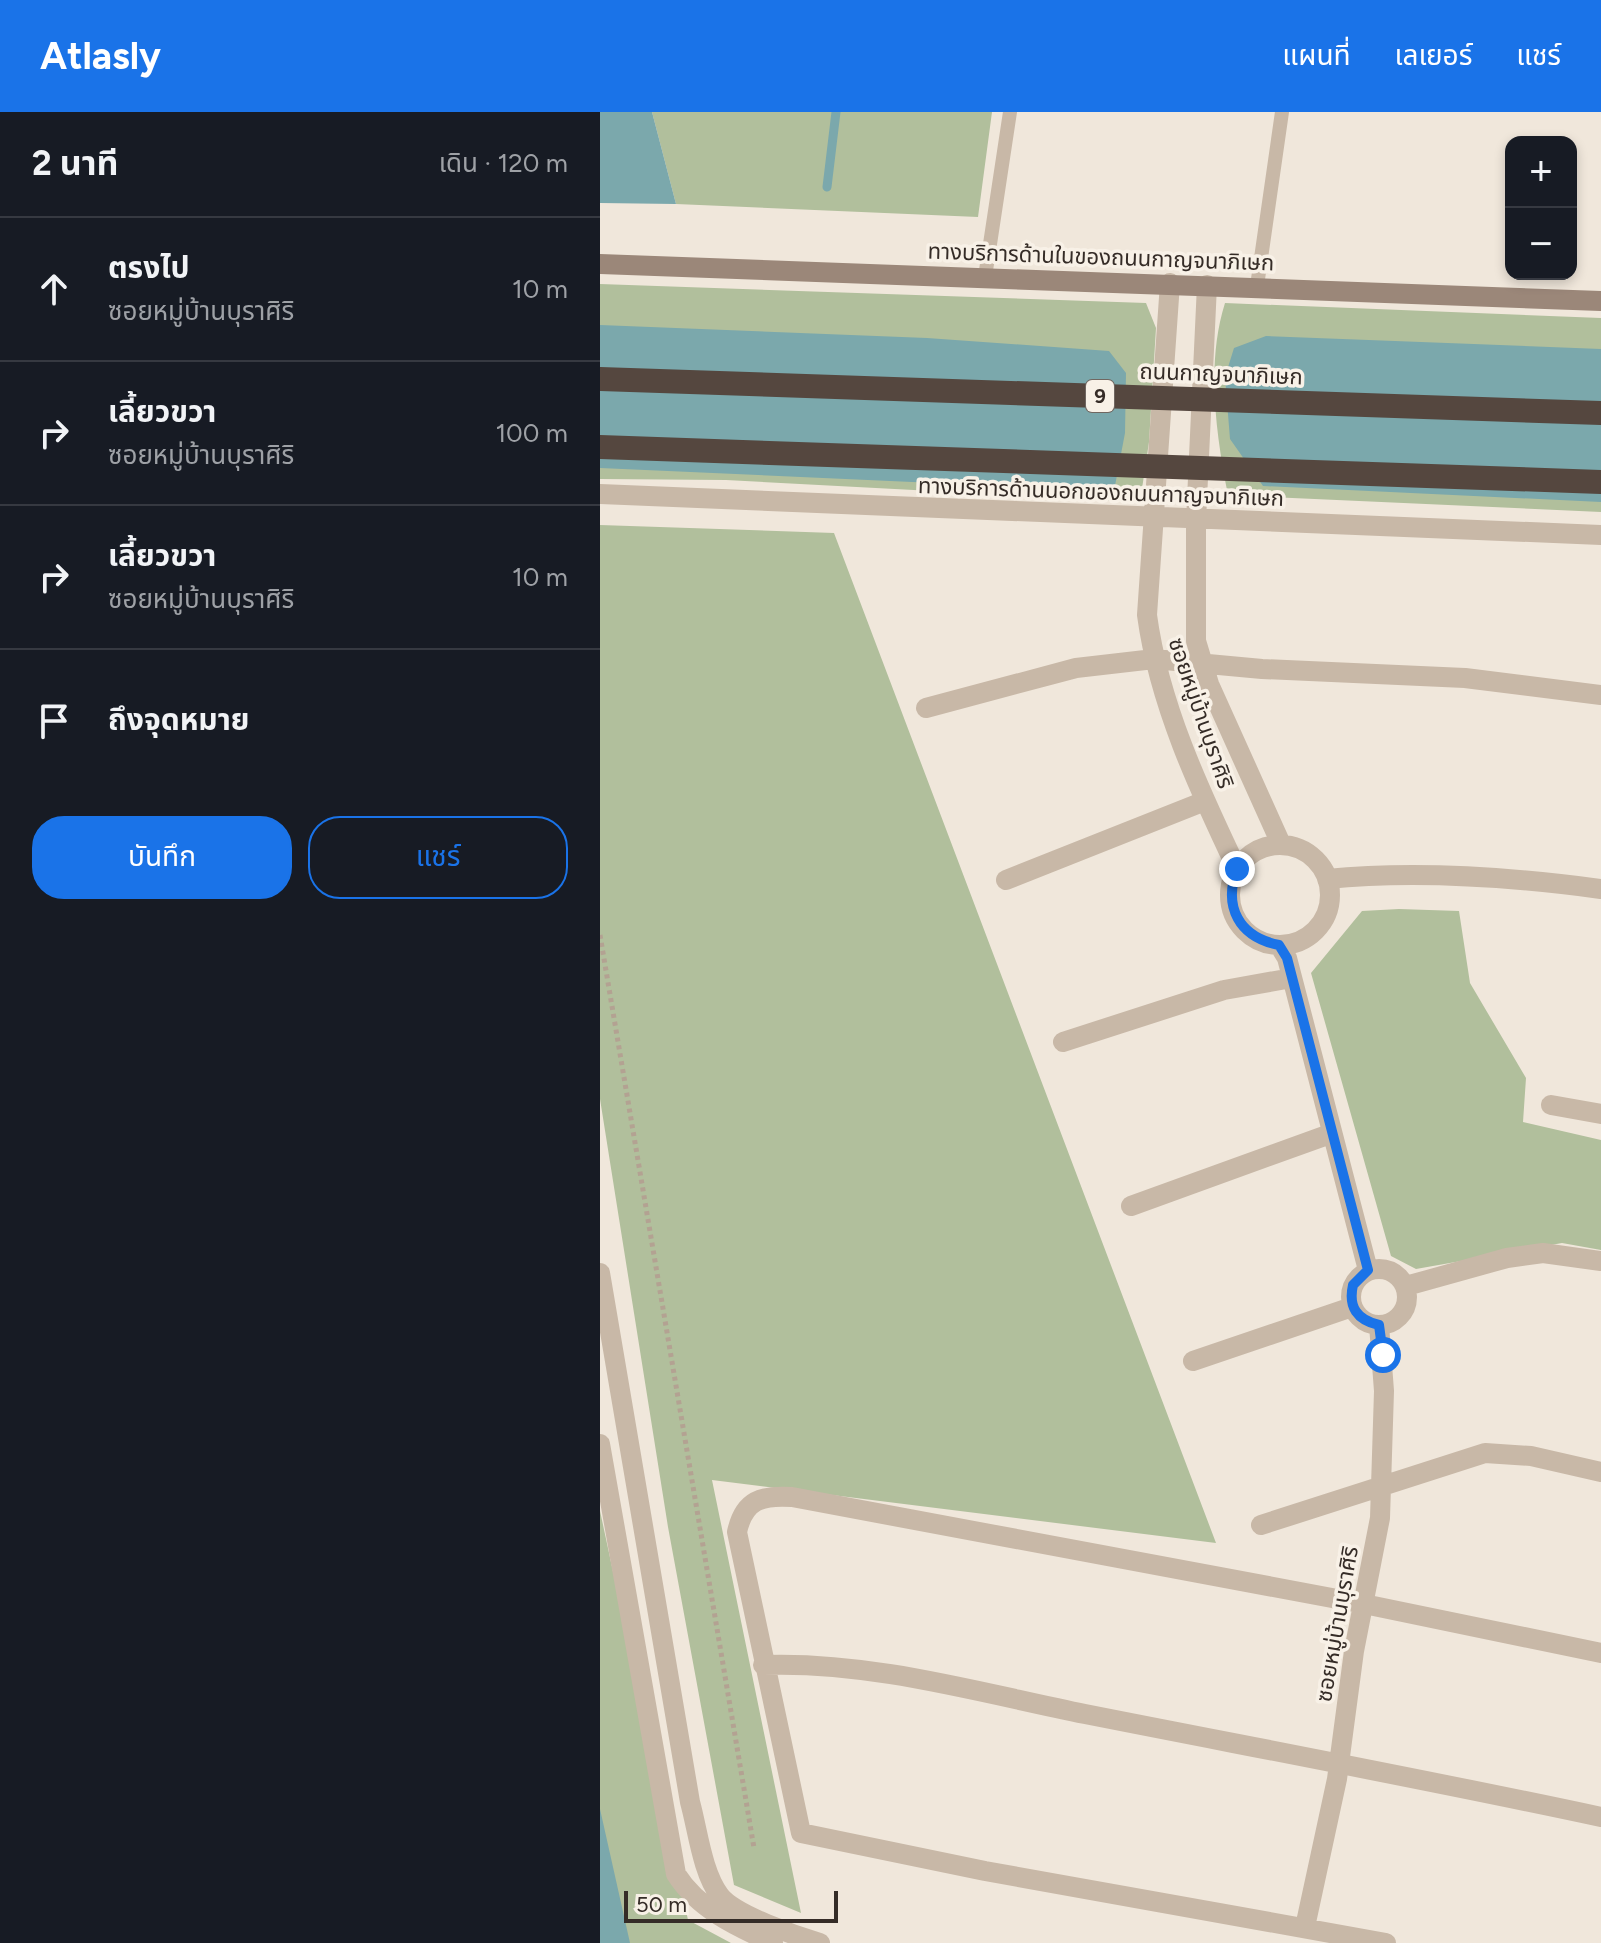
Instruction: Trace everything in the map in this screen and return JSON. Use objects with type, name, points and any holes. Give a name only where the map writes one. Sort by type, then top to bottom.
[{"type":"highway","name":"ถนนกาญจนาภิเษก","points":[[600,379],[1601,413]]},
{"type":"highway","points":[[600,447],[1601,482]]},
{"type":"main road","name":"ทางบริการด้านในของถนนกาญจนาภิเษก","points":[[600,264],[1601,301]]},
{"type":"street","name":"ซอยหมู่บ้านบุราศิริ","points":[[1170,283],[1157,519],[1147,615],[1154,659],[1205,801],[1237,869]]},
{"type":"street","name":"ซอยหมู่บ้านบุราศิริ","points":[[1207,285],[1196,521],[1196,633],[1201,665],[1281,844]]},
{"type":"street","name":"ทางบริการด้านนอกของถนนกาญจนาภิเษก","points":[[600,494],[1196,521],[1601,535]]},
{"type":"street","points":[[926,708],[1076,668],[1154,659],[1201,665],[1465,678],[1601,695]]},
{"type":"street","points":[[1006,880],[1205,801]]},
{"type":"street","points":[[1281,844],[1298,848],[1313,857],[1327,879],[1330,904],[1324,921],[1312,934],[1297,942],[1279,945],[1255,937],[1236,919],[1230,903],[1237,869],[1248,856],[1263,847],[1281,844]]},
{"type":"street","points":[[1327,879],[1435,877],[1544,881],[1601,889]]},
{"type":"street","points":[[1279,945],[1292,978],[1330,1134],[1358,1221],[1368,1270]]},
{"type":"street","points":[[1063,1042],[1224,990],[1292,978]]},
{"type":"street","points":[[1551,1105],[1601,1114]]},
{"type":"street","points":[[1131,1206],[1330,1134]]},
{"type":"street","points":[[1406,1286],[1507,1258],[1543,1253],[1601,1261]]},
{"type":"street","points":[[1368,1270],[1390,1270],[1406,1286],[1405,1308],[1390,1323],[1379,1325],[1358,1316],[1352,1307],[1353,1285],[1368,1270]]},
{"type":"street","points":[[600,1273],[690,1802],[705,1860],[721,1898],[748,1915],[820,1943]]},
{"type":"street","points":[[1193,1361],[1352,1307]]},
{"type":"street","name":"ซอยหมู่บ้านบุราศิริ","points":[[1305,1927],[1339,1761],[1380,1518],[1384,1391],[1379,1325]]},
{"type":"street","points":[[600,1444],[676,1874],[700,1901],[735,1926],[773,1943]]},
{"type":"street","points":[[1261,1525],[1485,1453],[1531,1456],[1601,1472]]},
{"type":"street","points":[[1386,1943],[985,1871],[801,1833],[737,1532],[741,1515],[752,1501],[766,1495],[792,1497],[1364,1604],[1601,1653]]},
{"type":"street","points":[[763,1665],[801,1663],[903,1678],[1339,1761],[1601,1817]]},
{"type":"lane","points":[[985,277],[1010,112]]},
{"type":"lane","points":[[1257,286],[1282,112]]},
{"type":"path","points":[[600,935],[754,1848]]},
{"type":"green space","points":[[652,112],[992,112],[978,217],[676,204]]},
{"type":"green space","points":[[600,284],[1146,303],[1156,328],[1149,442],[1140,502],[726,480],[600,479]]},
{"type":"green space","points":[[1225,303],[1601,318],[1601,512],[1228,495],[1217,424],[1214,374],[1219,326]]},
{"type":"green space","points":[[600,525],[834,533],[1216,1543],[712,1480],[801,1913],[734,1885],[668,1527],[600,1099]]},
{"type":"green space","points":[[1362,911],[1459,911],[1470,983],[1526,1078],[1523,1122],[1601,1140],[1601,1250],[1562,1243],[1416,1269],[1391,1256],[1311,973]]},
{"type":"green space","points":[[600,1511],[688,1920],[731,1943],[600,1943]]},
{"type":"water","points":[[600,112],[652,112],[676,204],[600,203]]},
{"type":"water","points":[[600,325],[927,338],[1109,351],[1126,373],[1125,433],[1114,491],[600,468]]},
{"type":"water","points":[[1266,336],[1601,349],[1601,502],[1263,486],[1230,439],[1225,377],[1234,348]]},
{"type":"water","points":[[600,1809],[630,1943],[600,1943]]},
{"type":"waterway","points":[[827,187],[836,112]]},
{"type":"route","points":[[1237,869],[1231,886],[1230,903],[1236,919],[1247,933],[1262,942],[1279,945],[1287,958],[1330,1134],[1358,1221],[1368,1270],[1353,1285],[1350,1296],[1352,1307],[1367,1323],[1379,1325],[1383,1355]]}]
